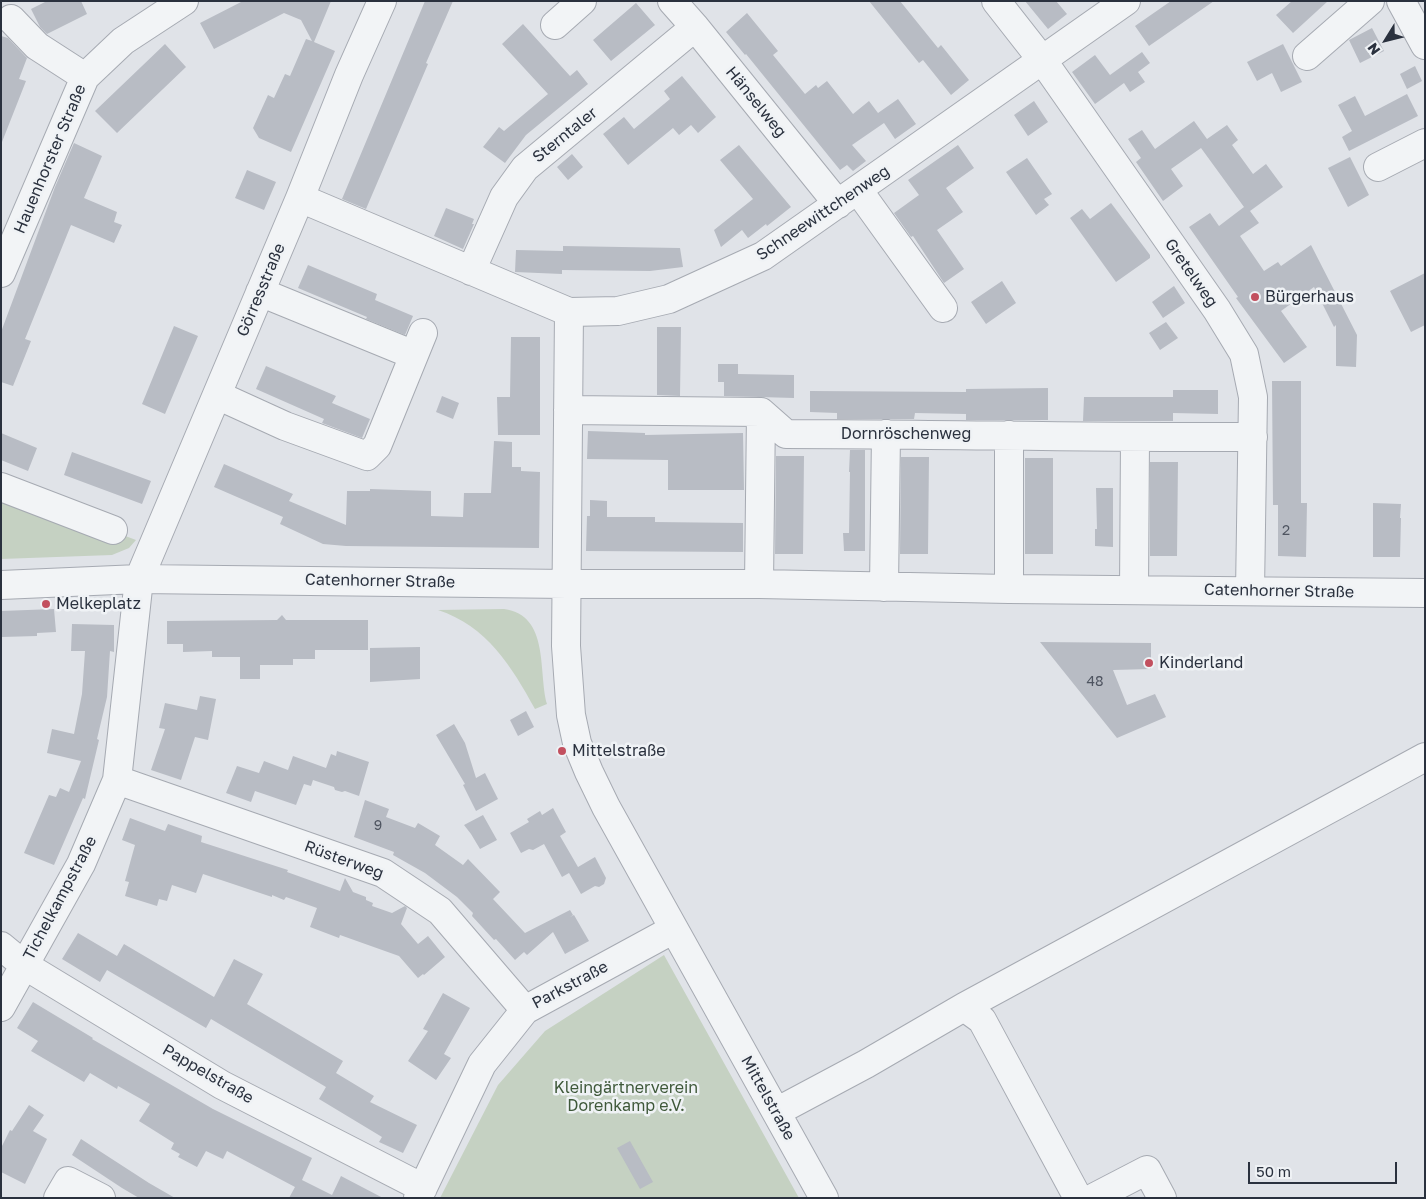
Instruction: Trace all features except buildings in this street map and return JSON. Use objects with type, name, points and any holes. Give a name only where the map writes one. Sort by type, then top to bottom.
[{"type":"street","name":"Hauenhorster Straße","points":[[1,273],[85,78],[123,41],[184,1]]},
{"type":"street","name":"Görresstraße","points":[[140,579],[300,198],[349,75],[382,1]]},
{"type":"street","points":[[555,25],[582,1]]},
{"type":"street","name":"Hänselweg","points":[[672,1],[848,197],[943,308]]},
{"type":"street","name":"Gretelweg","points":[[996,1],[1043,61],[1217,310],[1244,354],[1253,397],[1250,591]]},
{"type":"street","name":"Schneewittchenweg","points":[[569,312],[618,311],[669,299],[763,256],[1126,1]]},
{"type":"street","points":[[1307,56],[1370,1]]},
{"type":"street","points":[[1406,3],[1425,45]]},
{"type":"street","points":[[11,19],[37,46],[85,78]]},
{"type":"street","name":"Sterntaler","points":[[471,271],[504,197],[524,168],[695,27]]},
{"type":"street","points":[[1378,167],[1425,143]]},
{"type":"street","points":[[300,198],[569,312],[567,584]]},
{"type":"street","points":[[217,395],[285,426],[367,456],[377,446],[419,344],[260,292]]},
{"type":"street","points":[[568,410],[761,412],[759,584]]},
{"type":"street","name":"Dornröschenweg","points":[[761,412],[786,434],[1009,435],[1135,438],[1253,437]]},
{"type":"street","points":[[884,587],[886,434]]},
{"type":"street","points":[[1009,435],[1009,589]]},
{"type":"street","points":[[1134,590],[1135,438]]},
{"type":"street","points":[[1,487],[113,530]]},
{"type":"street","name":"Catenhorner Straße","points":[[1,585],[140,579],[567,584],[759,584],[1009,589],[1425,593]]},
{"type":"street","name":"Tichelkampstraße","points":[[1,1007],[81,864],[117,780],[140,579]]},
{"type":"street","name":"Mittelstraße","points":[[567,584],[566,646],[570,706],[577,743],[589,772],[824,1198]]},
{"type":"street","points":[[776,1112],[866,1064],[964,1006],[1425,757]]},
{"type":"street","name":"Rüsterweg","points":[[117,780],[384,873],[440,910],[525,1010]]},
{"type":"street","name":"Parkstraße","points":[[421,1193],[482,1064],[525,1010],[674,929]]},
{"type":"street","name":"Pappelstraße","points":[[1,946],[24,965],[222,1085],[421,1193]]},
{"type":"street","points":[[964,1006],[982,1020],[1078,1198]]},
{"type":"street","points":[[1093,1198],[1147,1170],[1162,1198]]},
{"type":"street","points":[[58,1198],[68,1181],[101,1198]]},
{"type":"green space","points":[[1,501],[116,544],[120,534],[136,540],[129,548],[112,555],[1,559]]},
{"type":"green space","points":[[504,609],[519,613],[529,622],[535,633],[542,661],[547,704],[535,709],[507,663],[484,637],[471,626],[438,610]]},
{"type":"green space","name":"Kleingärtnerverein Dorenkamp e.V.","points":[[664,955],[799,1198],[440,1198],[498,1085],[545,1031]]},
{"type":"place","name":"Bürgerhaus","points":[[1255,297]]},
{"type":"place","name":"Melkeplatz","points":[[46,604]]},
{"type":"place","name":"Kinderland","points":[[1149,663]]},
{"type":"place","name":"Mittelstraße","points":[[562,751]]}]
